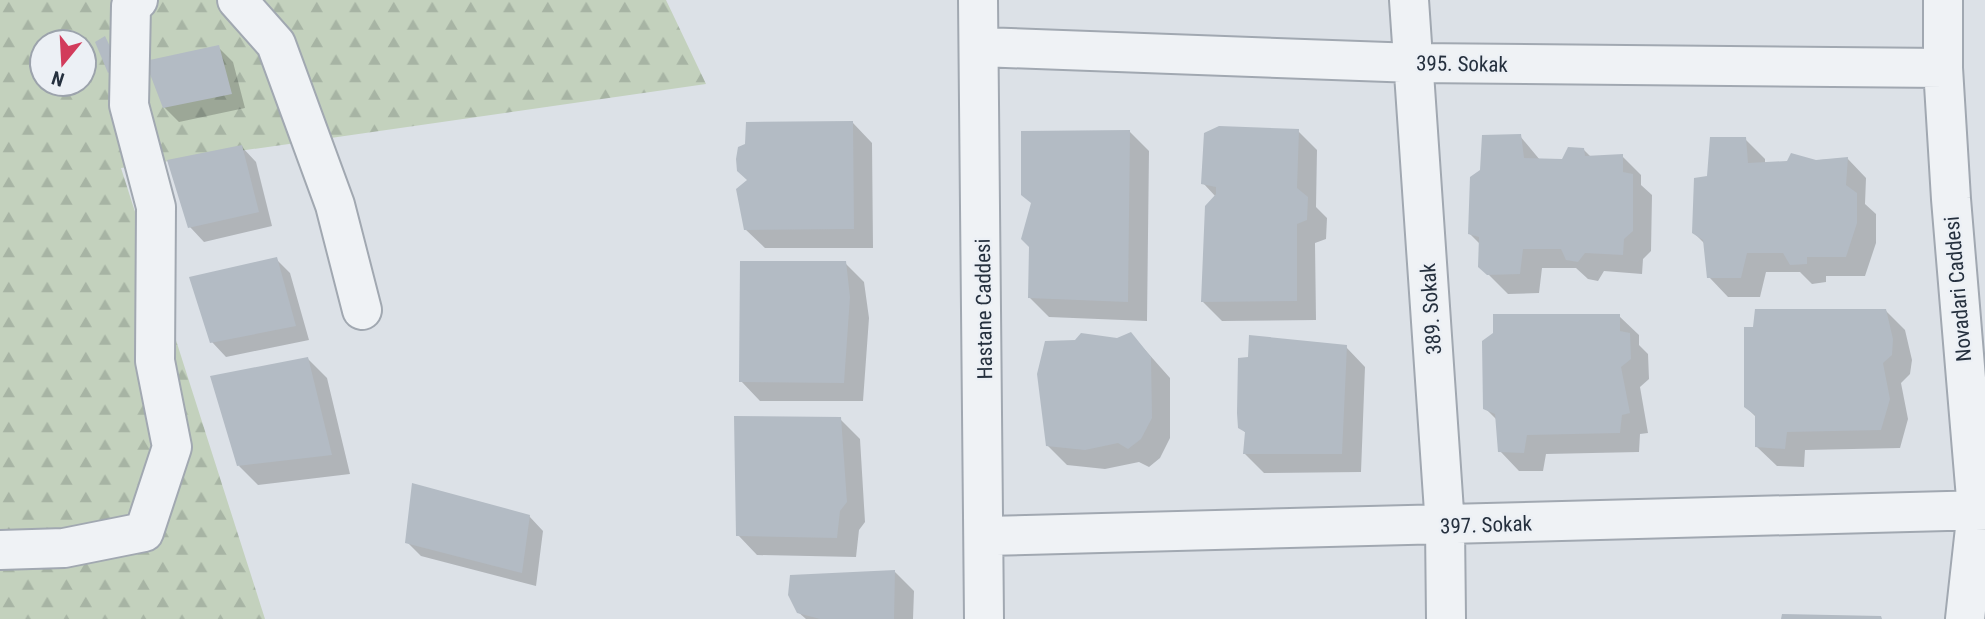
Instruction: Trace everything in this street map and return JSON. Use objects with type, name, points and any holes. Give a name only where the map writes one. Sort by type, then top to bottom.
[{"type":"street","points":[[0,550],[64,548],[144,532],[172,447],[155,361],[156,207],[129,106],[131,6],[138,0]]},
{"type":"street","points":[[237,0],[276,44],[335,205],[362,310]]},
{"type":"street","name":"Hastane Caddesi","points":[[978,0],[981,47],[985,619]]},
{"type":"street","name":"389. Sokak","points":[[1409,0],[1445,526],[1446,619]]},
{"type":"street","name":"Novadari Caddesi","points":[[1943,0],[1943,68],[1981,510],[1965,619]]},
{"type":"street","name":"395. Sokak","points":[[981,47],[1415,64],[1943,68]]},
{"type":"street","name":"397. Sokak","points":[[986,536],[1981,510]]},
{"type":"green space","points":[[0,0],[666,0],[706,84],[121,168],[265,619],[0,619]]},
{"type":"building","points":[[105,36],[119,65],[108,73],[98,49],[98,40]]},
{"type":"building","points":[[219,45],[232,94],[163,108],[145,61]]},
{"type":"building","points":[[853,121],[854,229],[744,230],[736,189],[747,180],[737,171],[736,159],[738,147],[745,144],[746,122]]},
{"type":"building","points":[[1219,126],[1299,129],[1297,188],[1308,197],[1307,220],[1297,224],[1297,301],[1201,302],[1205,206],[1216,194],[1216,187],[1201,184],[1204,133]]},
{"type":"building","points":[[1130,130],[1128,302],[1028,298],[1029,247],[1021,239],[1031,203],[1021,195],[1021,131]]},
{"type":"building","points":[[1521,134],[1524,158],[1562,159],[1568,147],[1584,148],[1585,156],[1623,154],[1623,172],[1633,174],[1633,231],[1624,239],[1623,255],[1585,253],[1578,262],[1566,260],[1561,249],[1523,249],[1520,274],[1487,275],[1478,267],[1479,237],[1468,234],[1470,177],[1480,170],[1482,135]]},
{"type":"building","points":[[1710,137],[1746,137],[1748,163],[1787,161],[1791,153],[1816,160],[1848,157],[1846,185],[1857,193],[1857,223],[1846,257],[1807,257],[1807,264],[1790,265],[1783,253],[1747,253],[1741,278],[1707,278],[1703,240],[1692,233],[1694,178],[1707,176]]},
{"type":"building","points":[[242,145],[259,212],[188,228],[167,160]]},
{"type":"building","points":[[277,257],[296,326],[210,343],[189,277]]},
{"type":"building","points":[[740,261],[846,261],[850,297],[844,383],[739,382]]},
{"type":"building","points":[[1755,309],[1886,309],[1893,339],[1892,355],[1883,363],[1890,399],[1881,430],[1787,432],[1785,449],[1755,447],[1755,415],[1744,407],[1744,327],[1753,327]]},
{"type":"building","points":[[1493,314],[1620,314],[1620,331],[1630,333],[1631,359],[1621,367],[1630,413],[1622,415],[1620,433],[1527,435],[1524,453],[1498,452],[1495,414],[1483,409],[1482,341],[1493,333]]},
{"type":"building","points":[[1131,332],[1151,357],[1152,418],[1141,439],[1128,449],[1118,443],[1085,450],[1046,446],[1037,374],[1045,341],[1075,340],[1081,333],[1117,338]]},
{"type":"building","points":[[1249,335],[1347,345],[1342,454],[1243,454],[1245,432],[1238,428],[1237,413],[1238,358],[1248,357]]},
{"type":"building","points":[[308,357],[332,455],[237,466],[210,376]]},
{"type":"building","points":[[734,416],[841,417],[847,502],[840,511],[837,538],[736,536]]},
{"type":"building","points":[[412,483],[530,515],[522,573],[405,543]]},
{"type":"building","points":[[895,570],[894,619],[820,619],[797,613],[788,595],[790,575]]},
{"type":"building","points":[[1782,614],[1881,616],[1882,619],[1781,619]]}]
